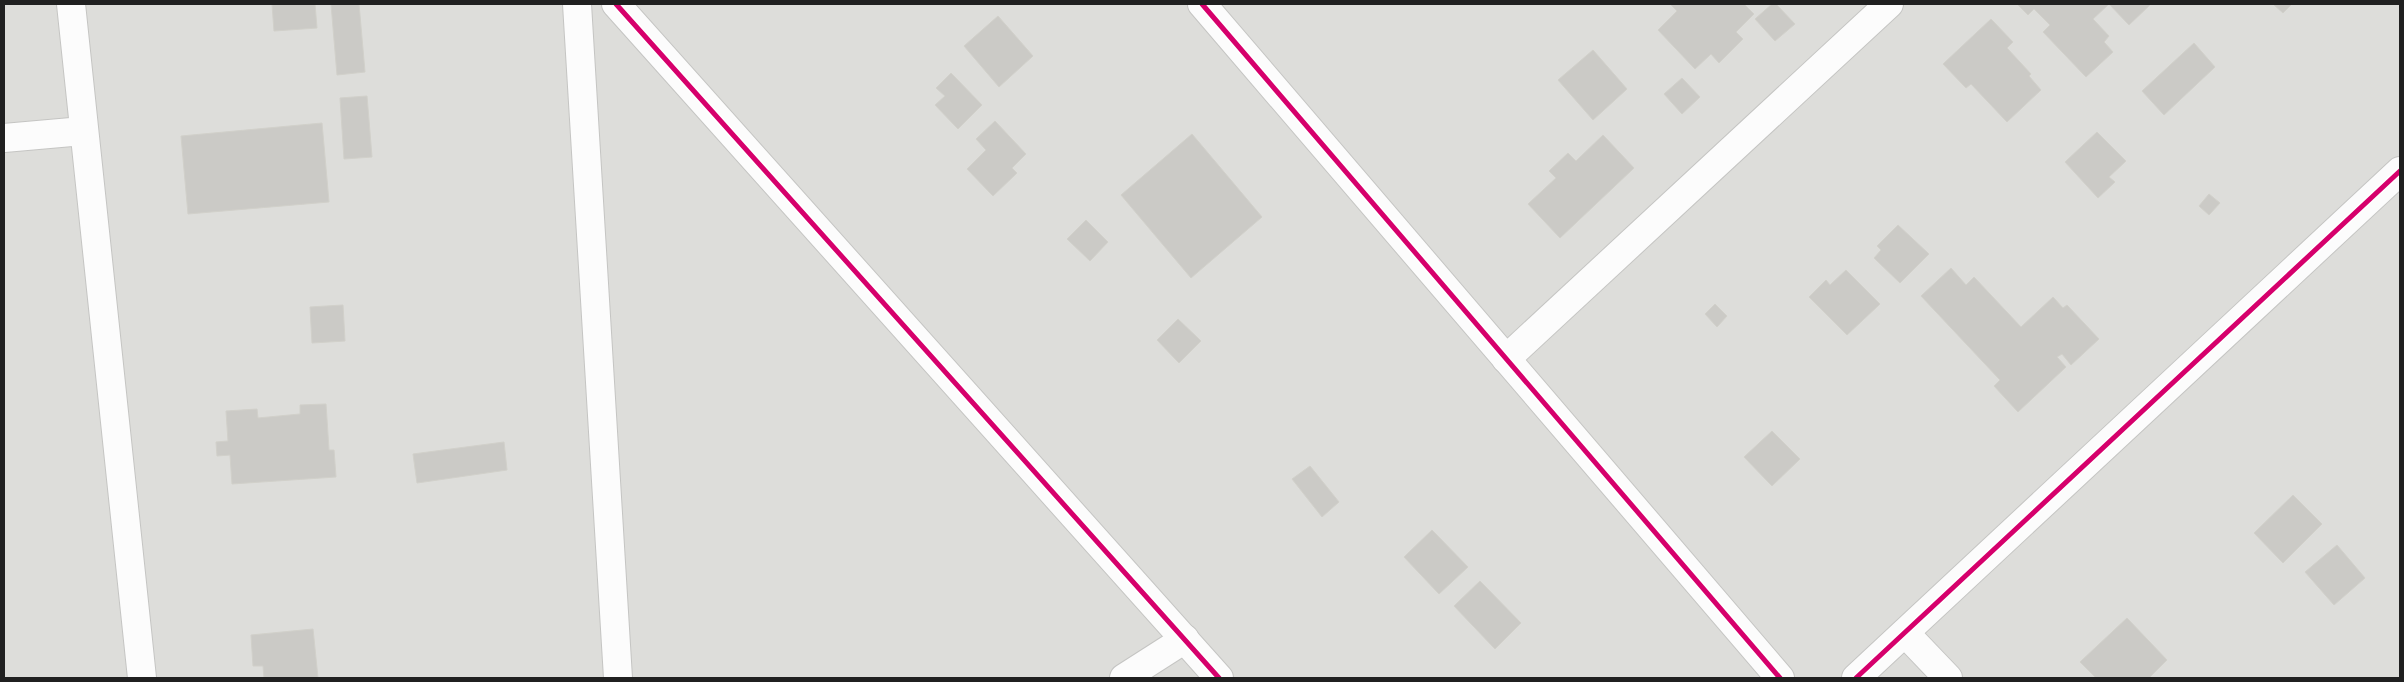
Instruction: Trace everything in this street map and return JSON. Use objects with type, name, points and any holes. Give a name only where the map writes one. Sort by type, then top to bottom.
[{"type":"street","points":[[71,4],[142,678]]},
{"type":"street","points":[[577,4],[618,678]]},
{"type":"street","points":[[616,4],[1219,678]]},
{"type":"street","points":[[1202,4],[1780,678]]},
{"type":"street","points":[[1506,359],[1890,4]]},
{"type":"street","points":[[4,138],[84,132]]},
{"type":"street","points":[[1856,678],[2400,171]]},
{"type":"street","points":[[1906,633],[1948,678]]},
{"type":"street","points":[[1124,678],[1185,639]]},
{"type":"shaded area","points":[[4,4],[2400,4],[2400,678],[4,678]]},
{"type":"building","points":[[272,4],[315,4],[317,28],[274,31]]},
{"type":"building","points":[[331,4],[359,4],[365,72],[337,75]]},
{"type":"building","points":[[1670,4],[1744,4],[1754,14],[1736,32],[1743,39],[1719,63],[1711,54],[1695,69],[1658,30],[1677,11]]},
{"type":"building","points":[[1772,4],[1776,4],[1795,24],[1775,41],[1755,19]]},
{"type":"building","points":[[2017,4],[2109,4],[2093,19],[2109,36],[2104,42],[2113,52],[2086,77],[2043,32],[2050,25],[2034,9],[2028,15]]},
{"type":"building","points":[[2109,4],[2151,4],[2129,25]]},
{"type":"building","points":[[2273,4],[2292,4],[2283,13]]},
{"type":"building","points":[[998,16],[1033,56],[999,87],[964,46]]},
{"type":"building","points":[[1991,19],[2013,42],[2007,48],[2031,74],[2029,76],[2041,90],[2007,122],[1971,84],[1966,88],[1943,64]]},
{"type":"building","points":[[2194,43],[2215,67],[2164,115],[2142,91]]},
{"type":"building","points":[[1593,50],[1627,89],[1593,120],[1558,80]]},
{"type":"building","points":[[951,73],[982,105],[958,129],[935,105],[945,96],[936,88]]},
{"type":"building","points":[[1682,78],[1700,97],[1682,114],[1664,94]]},
{"type":"building","points":[[367,96],[372,157],[344,159],[340,98]]},
{"type":"building","points":[[995,121],[1026,154],[1012,168],[1017,173],[993,196],[967,169],[986,150],[976,139]]},
{"type":"building","points":[[322,123],[329,202],[188,214],[181,136]]},
{"type":"building","points":[[2097,132],[2126,161],[2109,177],[2115,182],[2098,198],[2065,162]]},
{"type":"building","points":[[1192,134],[1262,217],[1191,278],[1121,195]]},
{"type":"building","points":[[1603,135],[1634,168],[1560,238],[1528,204],[1556,178],[1549,171],[1568,153],[1576,161]]},
{"type":"building","points":[[2209,194],[2220,203],[2209,215],[2199,206]]},
{"type":"building","points":[[1086,220],[1108,242],[1090,261],[1067,239]]},
{"type":"building","points":[[1898,225],[1929,254],[1900,283],[1874,258],[1881,250],[1877,246]]},
{"type":"building","points":[[1951,268],[1966,285],[1974,277],[2021,327],[2053,297],[2063,308],[2067,305],[2099,339],[2071,365],[2062,354],[2057,357],[2066,367],[2018,412],[1994,386],[2000,380],[1921,296]]},
{"type":"building","points":[[1846,270],[1880,304],[1847,335],[1809,297],[1826,280],[1830,285]]},
{"type":"building","points":[[1715,304],[1727,316],[1717,327],[1705,314]]},
{"type":"building","points":[[343,305],[345,341],[312,343],[310,307]]},
{"type":"building","points":[[1178,319],[1201,341],[1179,363],[1157,340]]},
{"type":"building","points":[[326,404],[329,450],[334,450],[336,477],[232,484],[230,455],[217,456],[216,442],[228,441],[226,411],[257,409],[258,418],[300,414],[300,405]]},
{"type":"building","points":[[1772,431],[1800,459],[1772,486],[1744,457]]},
{"type":"building","points":[[504,442],[507,470],[417,483],[413,454]]},
{"type":"building","points":[[1310,466],[1339,502],[1322,517],[1292,479]]},
{"type":"building","points":[[2293,495],[2322,524],[2283,563],[2254,533]]},
{"type":"building","points":[[1432,530],[1468,567],[1439,594],[1404,557]]},
{"type":"building","points":[[2337,545],[2365,578],[2334,605],[2305,572]]},
{"type":"building","points":[[1480,581],[1521,623],[1495,649],[1454,606]]},
{"type":"building","points":[[2127,618],[2167,660],[2149,678],[2096,678],[2080,662]]},
{"type":"building","points":[[313,629],[318,678],[264,678],[263,666],[253,666],[251,635]]},
{"type":"cycle path","points":[[616,4],[1219,678]]},
{"type":"cycle path","points":[[1202,4],[1780,678]]},
{"type":"cycle path","points":[[1856,678],[2400,171]]}]
